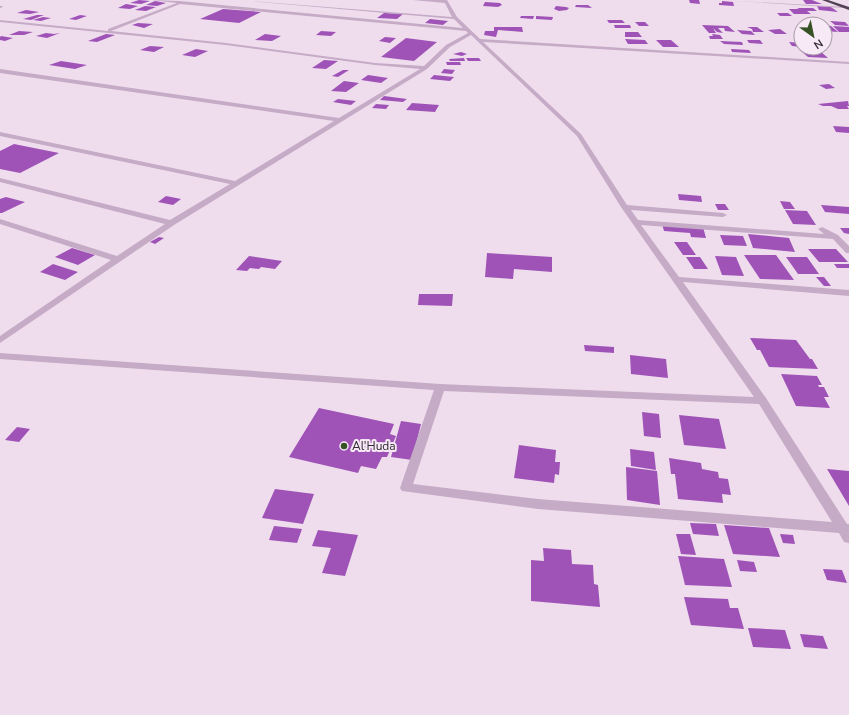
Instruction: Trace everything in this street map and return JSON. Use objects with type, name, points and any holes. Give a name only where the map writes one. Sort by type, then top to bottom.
[{"type":"highway","points":[[824,0],[846,8]]},
{"type":"highway","points":[[842,0],[849,3]]},
{"type":"street","points":[[153,0],[469,31]]},
{"type":"street","points":[[240,0],[455,18]]},
{"type":"street","points":[[415,0],[445,1],[455,18],[579,135],[625,207],[762,401],[848,532]]},
{"type":"street","points":[[722,0],[846,8]]},
{"type":"street","points":[[108,31],[180,3]]},
{"type":"street","points":[[0,20],[108,31],[312,55],[375,64],[425,68]]},
{"type":"street","points":[[0,340],[116,259],[171,223],[425,68],[448,46],[469,31]]},
{"type":"street","points":[[478,40],[849,63]]},
{"type":"street","points":[[0,71],[338,120]]},
{"type":"street","points":[[0,134],[236,183]]},
{"type":"street","points":[[0,180],[171,223]]},
{"type":"street","points":[[625,207],[723,215]]},
{"type":"street","points":[[0,221],[116,259]]},
{"type":"street","points":[[637,222],[836,237]]},
{"type":"street","points":[[822,229],[836,237],[849,251]]},
{"type":"street","points":[[677,279],[849,293]]},
{"type":"street","points":[[0,356],[440,387],[762,401]]},
{"type":"street","points":[[440,387],[406,488],[538,504],[848,532]]},
{"type":"building","points":[[139,0],[150,1],[141,4],[130,3]]},
{"type":"building","points":[[689,0],[699,0],[700,4],[690,3]]},
{"type":"building","points":[[803,0],[812,0],[822,4],[806,4]]},
{"type":"building","points":[[155,1],[166,3],[157,6],[146,5]]},
{"type":"building","points":[[722,1],[733,2],[734,6],[719,5]]},
{"type":"building","points":[[485,2],[500,3],[502,5],[498,7],[483,6]]},
{"type":"building","points":[[126,4],[138,6],[130,9],[118,8]]},
{"type":"building","points":[[576,5],[588,5],[592,8],[575,7]]},
{"type":"building","points":[[145,6],[156,7],[146,11],[135,10]]},
{"type":"building","points":[[556,6],[569,8],[567,10],[559,11],[554,9]]},
{"type":"building","points":[[817,6],[831,7],[838,12],[819,10]]},
{"type":"building","points":[[797,8],[813,8],[817,11],[807,11],[811,14],[794,14],[789,9],[799,9]]},
{"type":"building","points":[[223,9],[261,12],[239,23],[200,19]]},
{"type":"building","points":[[26,10],[39,12],[30,14],[17,13]]},
{"type":"building","points":[[384,13],[403,14],[397,19],[377,18]]},
{"type":"building","points":[[777,13],[788,13],[792,16],[780,16]]},
{"type":"building","points":[[37,15],[44,15],[31,20],[23,19]]},
{"type":"building","points":[[80,15],[87,16],[76,20],[69,19]]},
{"type":"building","points":[[521,16],[534,16],[533,19],[520,18]]},
{"type":"building","points":[[536,16],[553,17],[552,20],[536,19]]},
{"type":"building","points":[[43,17],[51,18],[41,21],[33,20]]},
{"type":"building","points":[[430,19],[448,21],[443,25],[425,23]]},
{"type":"building","points":[[607,20],[622,20],[625,23],[609,23]]},
{"type":"building","points":[[833,21],[845,22],[849,26],[835,25]]},
{"type":"building","points":[[635,22],[645,22],[649,26],[639,26]]},
{"type":"building","points":[[138,23],[153,24],[144,28],[132,25]]},
{"type":"building","points":[[614,25],[630,25],[631,28],[615,28]]},
{"type":"building","points":[[702,25],[728,26],[735,32],[725,31],[724,28],[718,28],[723,33],[717,32],[713,28],[716,33],[709,33]]},
{"type":"building","points":[[833,26],[849,27],[849,32],[839,32]]},
{"type":"building","points":[[494,27],[522,27],[523,32],[498,30],[496,37],[484,35],[485,31],[494,31]]},
{"type":"building","points":[[747,27],[757,27],[764,32],[753,32],[752,29]]},
{"type":"building","points":[[780,29],[787,34],[775,34],[768,30]]},
{"type":"building","points":[[737,30],[751,31],[755,35],[742,34]]},
{"type":"building","points":[[19,31],[33,32],[24,35],[9,35]]},
{"type":"building","points":[[321,31],[336,32],[331,36],[316,35]]},
{"type":"building","points":[[625,32],[638,32],[642,37],[625,37]]},
{"type":"building","points":[[46,33],[60,33],[47,38],[36,36]]},
{"type":"building","points":[[106,34],[115,35],[97,42],[88,41]]},
{"type":"building","points":[[265,34],[281,36],[272,41],[255,40]]},
{"type":"building","points":[[712,34],[720,35],[723,39],[710,39],[709,36],[713,36]]},
{"type":"building","points":[[0,37],[13,38],[5,41],[0,40]]},
{"type":"building","points":[[385,37],[396,38],[390,43],[379,41]]},
{"type":"building","points":[[406,38],[437,42],[414,61],[381,57]]},
{"type":"building","points":[[625,39],[645,40],[648,44],[628,44]]},
{"type":"building","points":[[656,40],[671,40],[679,47],[663,47]]},
{"type":"building","points":[[747,40],[760,40],[763,44],[749,43]]},
{"type":"building","points":[[720,41],[742,42],[743,45],[724,44]]},
{"type":"building","points":[[150,46],[164,47],[154,52],[140,50]]},
{"type":"building","points":[[196,49],[208,51],[195,57],[182,55]]},
{"type":"building","points":[[731,49],[749,50],[751,53],[732,52]]},
{"type":"building","points":[[461,52],[467,54],[462,56],[453,54]]},
{"type":"building","points":[[807,56],[826,56],[828,58]]},
{"type":"building","points":[[464,58],[465,61],[450,61],[449,59]]},
{"type":"building","points":[[466,58],[479,58],[481,61],[468,61]]},
{"type":"building","points":[[324,60],[338,61],[326,69],[312,68]]},
{"type":"building","points":[[61,61],[87,65],[75,69],[49,65]]},
{"type":"building","points":[[446,62],[460,62],[461,65],[447,65]]},
{"type":"building","points":[[444,69],[455,70],[452,74],[441,73]]},
{"type":"building","points":[[343,70],[349,70],[338,77],[332,76]]},
{"type":"building","points":[[368,75],[388,78],[381,83],[361,80]]},
{"type":"building","points":[[434,75],[454,77],[450,81],[430,79]]},
{"type":"building","points":[[344,81],[359,83],[346,92],[331,91]]},
{"type":"building","points":[[829,84],[835,88],[826,89],[819,85]]},
{"type":"building","points":[[384,96],[407,99],[403,102],[380,100]]},
{"type":"building","points":[[338,99],[356,101],[351,105],[333,102]]},
{"type":"building","points":[[848,101],[849,106],[847,106],[849,109],[838,109],[831,106],[823,106],[818,104]]},
{"type":"building","points":[[412,103],[439,105],[435,112],[406,110]]},
{"type":"building","points":[[376,104],[389,105],[386,109],[372,108]]},
{"type":"building","points":[[833,126],[849,127],[849,133],[836,132]]},
{"type":"building","points":[[14,144],[59,153],[20,173],[0,169],[0,151]]},
{"type":"building","points":[[678,194],[701,196],[702,202],[679,200]]},
{"type":"building","points":[[166,196],[181,199],[173,205],[158,202]]},
{"type":"building","points":[[6,197],[25,202],[0,213],[0,199]]},
{"type":"building","points":[[780,201],[790,202],[795,209],[784,209]]},
{"type":"building","points":[[715,204],[725,204],[729,210],[718,210]]},
{"type":"building","points":[[821,205],[849,207],[849,214],[825,212]]},
{"type":"building","points":[[785,210],[807,211],[816,225],[793,224]]},
{"type":"building","points":[[662,224],[703,227],[706,238],[691,237],[690,233],[664,231]]},
{"type":"building","points":[[840,228],[849,228],[849,234],[844,233]]},
{"type":"building","points":[[748,234],[789,238],[795,252],[753,248]]},
{"type":"building","points":[[720,235],[743,236],[747,246],[724,245]]},
{"type":"building","points":[[159,237],[164,238],[155,244],[150,242]]},
{"type":"building","points":[[674,242],[687,242],[696,255],[683,255]]},
{"type":"building","points":[[72,248],[95,255],[78,265],[55,257]]},
{"type":"building","points":[[808,249],[836,249],[848,262],[819,262]]},
{"type":"building","points":[[487,253],[552,257],[552,272],[514,269],[513,279],[485,277]]},
{"type":"building","points":[[744,255],[776,255],[794,280],[760,279]]},
{"type":"building","points":[[249,256],[282,261],[275,269],[261,267],[259,269],[250,268],[247,271],[236,270]]},
{"type":"building","points":[[715,256],[736,257],[744,276],[722,275]]},
{"type":"building","points":[[686,257],[700,257],[708,269],[694,269]]},
{"type":"building","points":[[786,257],[807,257],[819,274],[798,274]]},
{"type":"building","points":[[53,264],[78,272],[65,280],[40,272]]},
{"type":"building","points":[[834,264],[849,264],[849,268],[837,268]]},
{"type":"building","points":[[816,277],[824,277],[831,286],[824,286]]},
{"type":"building","points":[[419,294],[453,294],[452,306],[418,305]]},
{"type":"building","points":[[750,338],[796,340],[810,359],[812,359],[818,369],[769,367],[760,350],[757,350]]},
{"type":"building","points":[[584,345],[614,347],[614,353],[585,351]]},
{"type":"building","points":[[630,355],[666,359],[668,378],[631,374]]},
{"type":"building","points":[[781,374],[817,376],[822,385],[818,385],[819,387],[824,387],[829,397],[824,397],[830,408],[796,406]]},
{"type":"building","name":"Al'Huda","points":[[319,408],[394,424],[390,434],[396,436],[387,457],[382,457],[376,469],[361,466],[358,473],[289,457]]},
{"type":"building","points":[[642,412],[659,414],[661,438],[644,436]]},
{"type":"building","points":[[679,415],[719,419],[726,449],[684,445]]},
{"type":"building","points":[[401,421],[421,424],[412,460],[391,457]]},
{"type":"building","points":[[17,427],[30,429],[19,442],[5,440]]},
{"type":"building","points":[[519,445],[556,450],[555,462],[560,462],[559,475],[555,474],[554,483],[514,478]]},
{"type":"building","points":[[630,449],[654,452],[656,470],[631,466]]},
{"type":"building","points":[[669,458],[701,463],[702,469],[718,472],[719,478],[728,479],[731,495],[722,494],[723,503],[678,499],[675,474],[671,474]]},
{"type":"building","points":[[626,467],[657,471],[660,505],[627,500]]},
{"type":"building","points":[[827,469],[849,471],[849,506]]},
{"type":"building","points":[[275,489],[314,494],[303,524],[262,518]]},
{"type":"building","points":[[690,523],[716,524],[719,536],[693,534]]},
{"type":"building","points":[[724,525],[769,528],[780,557],[733,554]]},
{"type":"building","points":[[274,526],[302,529],[297,543],[269,540]]},
{"type":"building","points":[[318,530],[358,535],[345,576],[322,573],[331,548],[312,546]]},
{"type":"building","points":[[676,534],[690,534],[696,555],[681,554]]},
{"type":"building","points":[[780,534],[793,535],[795,544],[783,543]]},
{"type":"building","points":[[543,548],[571,550],[572,564],[593,565],[594,584],[598,585],[600,607],[531,601],[531,560],[544,561]]},
{"type":"building","points":[[678,556],[724,559],[732,587],[685,585]]},
{"type":"building","points":[[737,560],[754,562],[757,572],[740,571]]},
{"type":"building","points":[[823,569],[842,570],[847,583],[827,580]]},
{"type":"building","points":[[684,597],[728,599],[730,608],[738,608],[744,629],[691,625]]},
{"type":"building","points":[[748,628],[785,630],[791,649],[753,647]]},
{"type":"building","points":[[800,634],[823,636],[828,649],[804,647]]},
{"type":"place","name":"Al'Huda","points":[[344,446]]}]
